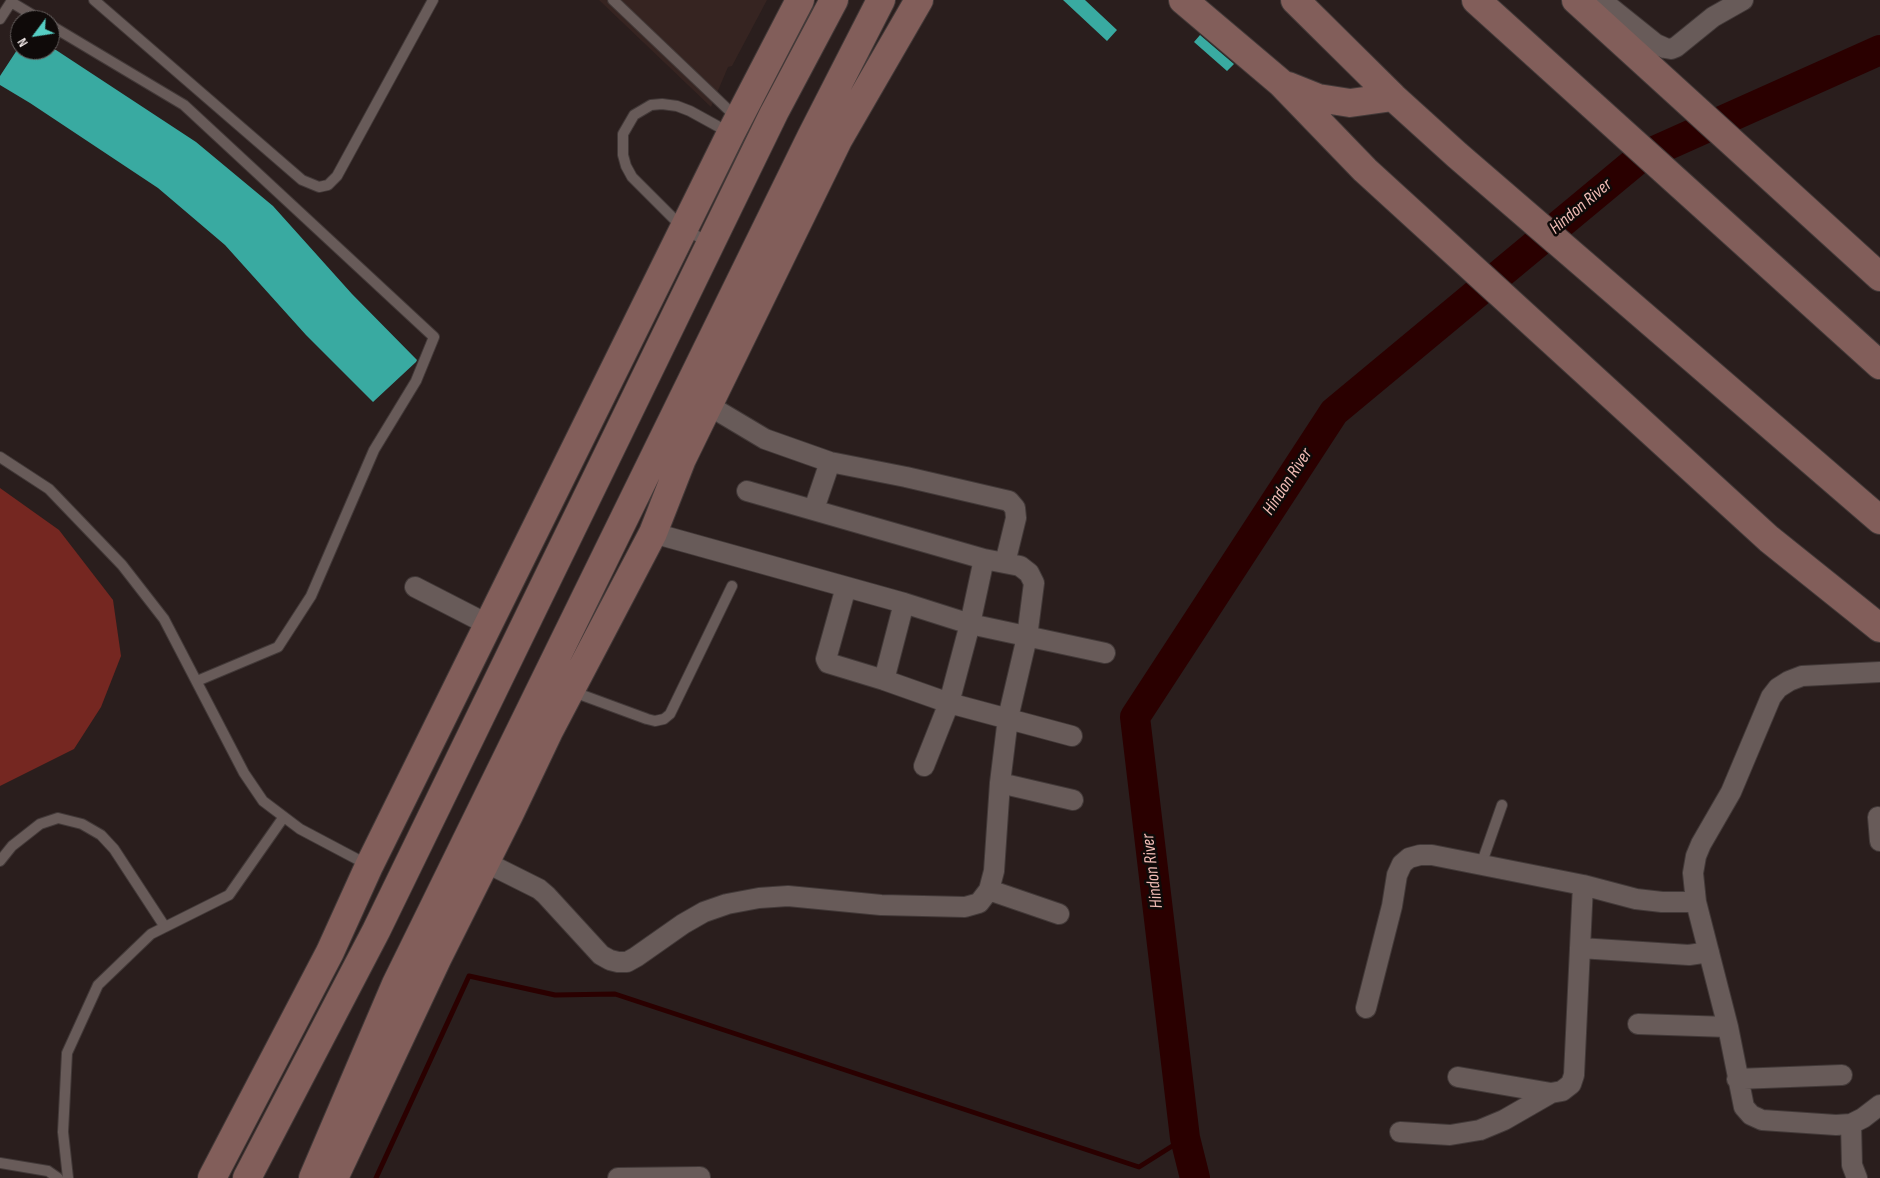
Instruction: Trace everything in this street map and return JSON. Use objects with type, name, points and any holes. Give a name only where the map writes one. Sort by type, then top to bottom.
[{"type":"street","points":[[212,1178],[330,952],[369,866],[735,126],[800,0]]},
{"type":"street","points":[[247,1178],[376,931],[770,123],[834,0]]},
{"type":"street","points":[[334,1178],[420,998],[425,955],[793,173],[881,0]]},
{"type":"street","points":[[313,1178],[396,984],[425,955],[486,862],[570,691],[653,533],[682,459],[838,140],[919,0]]},
{"type":"street","points":[[1183,0],[1281,83],[1365,170],[1762,532],[1808,572],[1880,628]]},
{"type":"street","points":[[1294,0],[1393,97],[1457,154],[1871,512]]},
{"type":"street","points":[[1476,0],[1540,60],[1880,365]]},
{"type":"street","points":[[1506,28],[1507,0]]},
{"type":"street","points":[[1589,5],[1656,44],[1671,49],[1712,17],[1743,0]]},
{"type":"street","points":[[1589,5],[1880,277]]},
{"type":"street","points":[[758,80],[770,123]]},
{"type":"street","points":[[1281,83],[1318,98],[1350,103],[1393,97]]},
{"type":"street","points":[[708,405],[765,439],[830,462],[906,477],[1009,501],[1015,508],[1016,518],[1005,563]]},
{"type":"street","points":[[814,509],[830,462]]},
{"type":"street","points":[[486,862],[539,889],[601,955],[618,962],[627,962],[683,924],[704,912],[727,904],[759,898],[788,896],[881,905],[965,907],[979,902],[989,890],[994,871],[1000,783],[1008,718],[1027,637],[1034,583],[1029,573],[1020,566],[984,559],[747,491]]},
{"type":"street","points":[[653,533],[904,603],[970,624],[1105,653]]},
{"type":"street","points":[[924,766],[949,702],[970,624],[984,559]]},
{"type":"street","points":[[415,587],[489,625]]},
{"type":"street","points":[[846,587],[826,660],[830,664],[949,702],[1072,736]]},
{"type":"street","points":[[884,680],[904,603]]},
{"type":"street","points":[[1880,672],[1802,676],[1778,688],[1772,697],[1731,792],[1701,844],[1696,856],[1694,874],[1696,902],[1728,1027],[1737,1079],[1744,1107],[1750,1115],[1762,1120],[1836,1125],[1851,1124],[1863,1118],[1880,1105]]},
{"type":"street","points":[[426,751],[455,767]]},
{"type":"street","points":[[1000,783],[1073,800]]},
{"type":"street","points":[[1878,817],[1880,841]]},
{"type":"street","points":[[1366,1008],[1392,906],[1397,875],[1402,864],[1409,858],[1420,855],[1480,865],[1583,885],[1636,899],[1662,902],[1696,902]]},
{"type":"street","points":[[1458,1077],[1551,1093],[1562,1092],[1571,1084],[1574,1076],[1583,885]]},
{"type":"street","points":[[989,890],[1059,914]]},
{"type":"street","points":[[1580,948],[1689,955],[1709,952]]},
{"type":"street","points":[[1638,1024],[1728,1027]]},
{"type":"street","points":[[1737,1079],[1842,1075]]},
{"type":"street","points":[[1400,1132],[1450,1135],[1480,1130],[1504,1120],[1551,1093]]},
{"type":"street","points":[[1851,1124],[1852,1165],[1857,1178]]},
{"type":"street","points":[[618,1178],[700,1177]]},
{"type":"lane","points":[[94,0],[302,180],[319,187],[328,185],[337,176],[433,0]]},
{"type":"lane","points":[[613,0],[735,126]]},
{"type":"lane","points":[[0,19],[11,2],[24,10]]},
{"type":"lane","points":[[60,31],[184,105],[434,337],[416,381],[374,450],[311,596],[278,647],[197,681]]},
{"type":"lane","points":[[711,243],[684,229],[632,177],[626,166],[623,144],[624,134],[628,123],[634,115],[651,105],[662,104],[677,106],[735,126]]},
{"type":"lane","points":[[0,457],[49,489],[122,565],[164,619],[244,773],[263,801],[300,829],[369,866]]},
{"type":"lane","points":[[570,691],[647,719],[655,721],[664,719],[670,714],[732,586]]},
{"type":"lane","points":[[1480,865],[1502,805]]},
{"type":"lane","points":[[0,861],[12,846],[40,824],[58,818],[82,824],[101,835],[114,849],[165,927]]},
{"type":"lane","points":[[68,1178],[64,1132],[67,1053],[98,985],[151,934],[229,895],[284,818]]},
{"type":"lane","points":[[0,1164],[48,1171],[58,1178]]},
{"type":"shaded area","points":[[599,0],[767,0],[732,66],[728,67],[711,107]]},
{"type":"shaded area","points":[[0,488],[59,530],[113,600],[121,656],[101,707],[74,749],[0,786]]},
{"type":"building","points":[[1063,0],[1085,0],[1117,30],[1107,41]]},
{"type":"building","points":[[1200,35],[1234,64],[1227,71],[1194,42]]},
{"type":"building","points":[[60,53],[196,142],[273,206],[352,294],[417,360],[416,362],[373,402],[306,335],[225,245],[158,188],[0,85],[0,76],[10,60],[60,60]]},
{"type":"waterway","name":"Hindon River","points":[[1195,1178],[1185,1138],[1135,717],[1334,412],[1641,157],[1880,50]]},
{"type":"waterway","points":[[376,1178],[469,976],[555,995],[615,994],[1139,1167],[1185,1138]]}]
